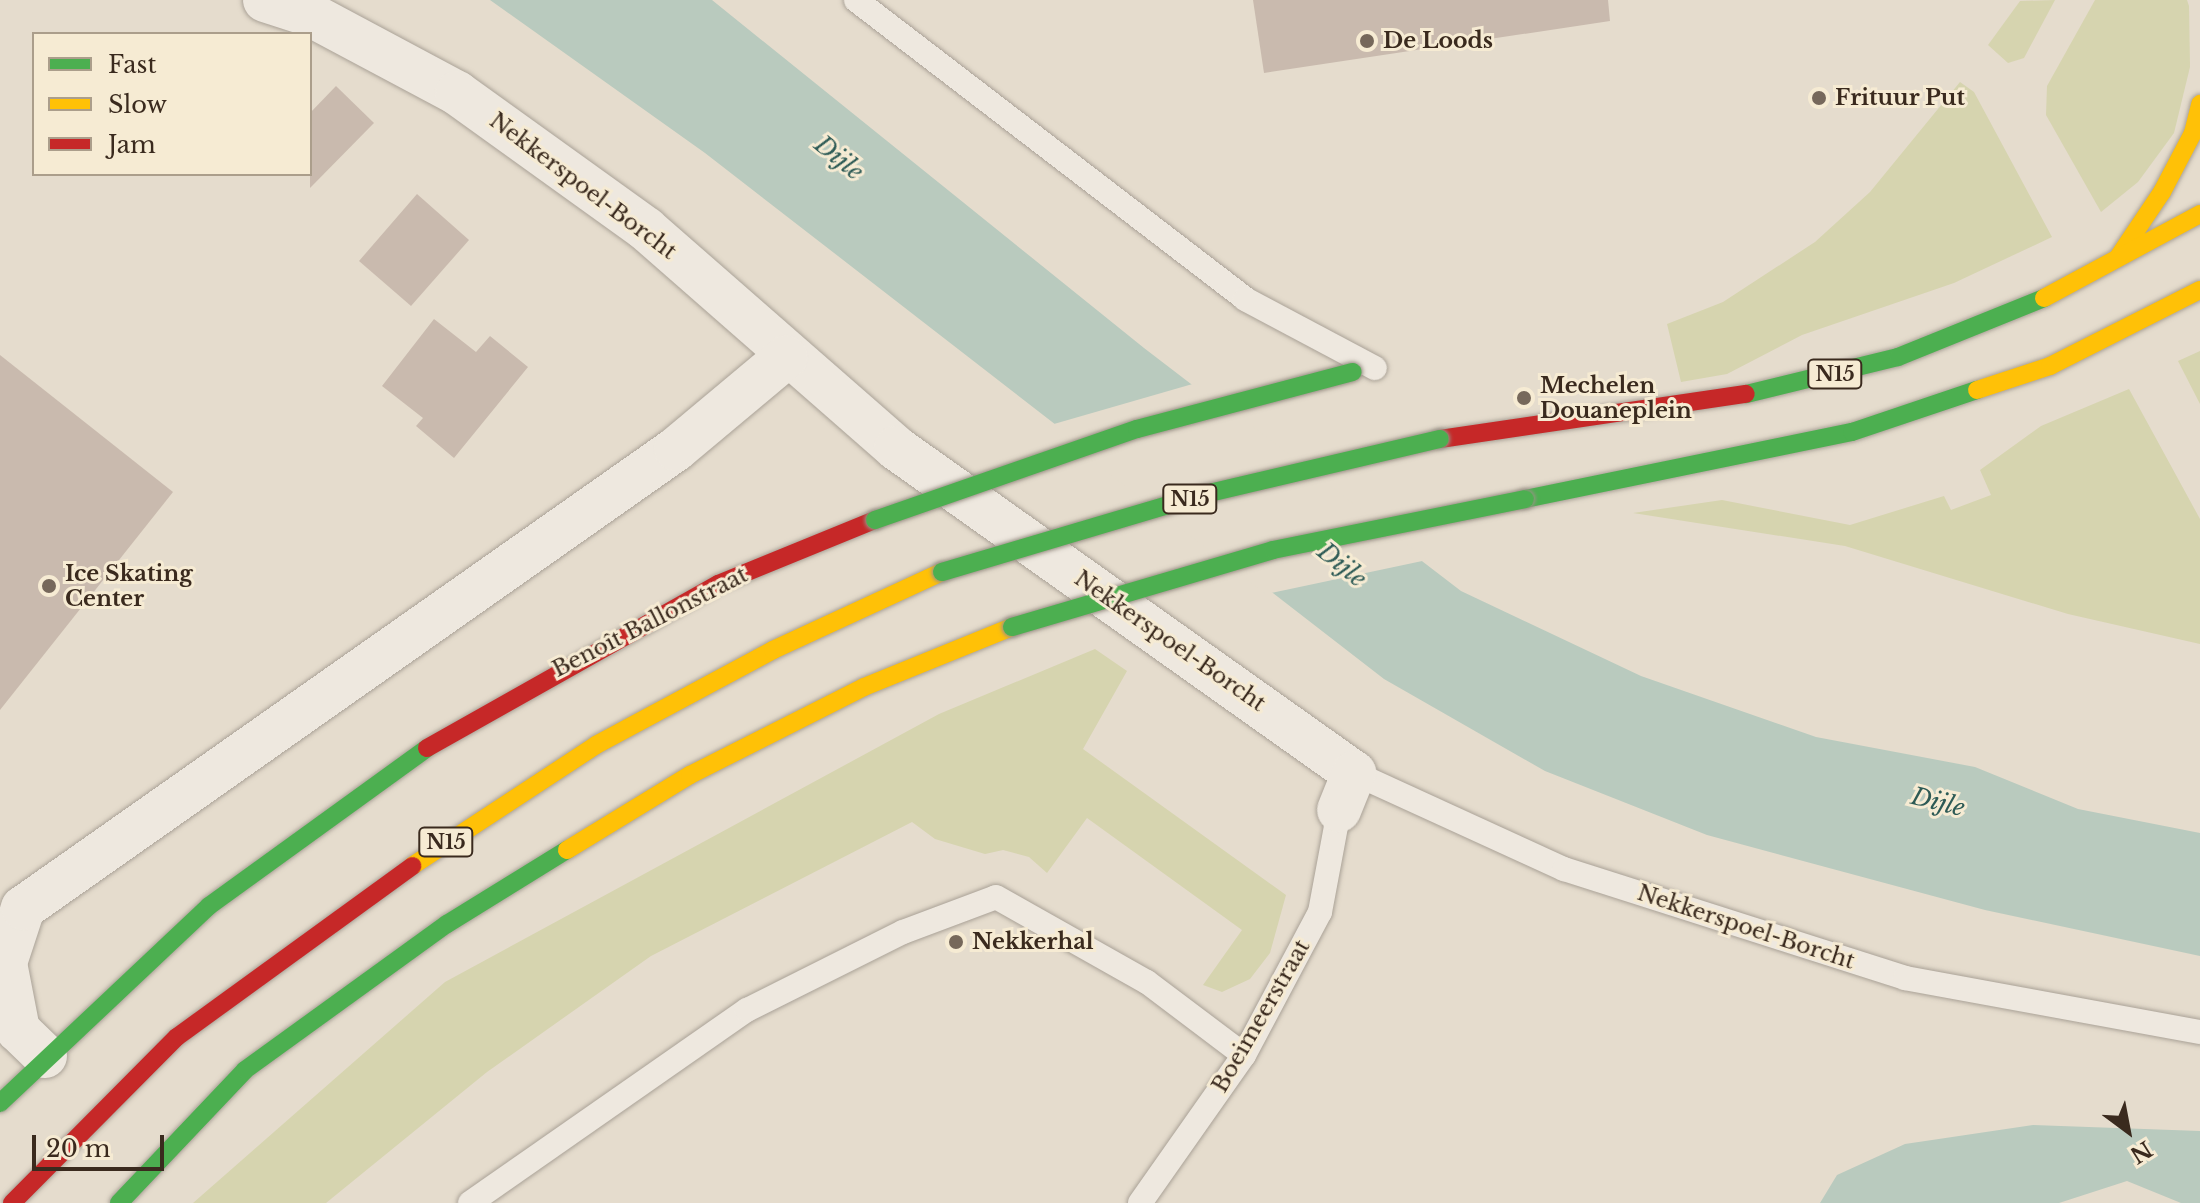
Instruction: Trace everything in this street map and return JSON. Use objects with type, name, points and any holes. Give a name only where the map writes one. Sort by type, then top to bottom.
[{"type":"main road","points":[[2113,265],[2162,192],[2193,133],[2200,104]]},
{"type":"main road","name":"N15","points":[[12,1203],[177,1037],[443,844],[596,745],[773,650],[942,572],[1205,494],[1440,439],[1780,389],[1898,357],[1996,321],[2113,265],[2200,214]]},
{"type":"main road","points":[[119,1203],[245,1070],[447,924],[690,775],[864,687],[1012,627],[1273,550],[1852,432],[2050,366],[2157,316],[2200,290]]},
{"type":"main road","points":[[2157,316],[2200,315]]},
{"type":"main road","name":"Benoît Ballonstraat","points":[[0,1103],[45,1056],[209,906],[416,755],[565,665],[718,584],[875,520],[1137,429],[1364,370]]},
{"type":"street","name":"Nekkerspoel-Borcht","points":[[265,0],[311,15],[457,93],[646,229],[786,357],[896,448],[1347,792]]},
{"type":"street","points":[[45,1056],[18,1030],[5,963],[23,908],[676,449],[786,357]]},
{"type":"lane","points":[[856,0],[1245,299],[1364,370]]},
{"type":"lane","name":"Nekkerspoel-Borcht","points":[[1347,792],[1564,869],[1905,978],[2200,1032]]},
{"type":"lane","name":"Boeimeerstraat","points":[[1140,1203],[1244,1055],[1320,912],[1347,792]]},
{"type":"lane","points":[[470,1203],[747,1010],[903,932],[996,897],[1147,982],[1244,1055]]},
{"type":"shaded area","points":[[2055,0],[2024,58],[2008,63],[1988,45],[2020,1]]},
{"type":"shaded area","points":[[2095,0],[2187,0],[2189,6],[2190,67],[2174,133],[2138,182],[2101,212],[2046,115],[2047,86]]},
{"type":"shaded area","points":[[1960,82],[1974,92],[2052,237],[1954,283],[1802,335],[1727,374],[1681,382],[1667,324],[1723,302],[1815,242],[1870,192]]},
{"type":"shaded area","points":[[2200,351],[2200,404],[2178,361]]},
{"type":"shaded area","points":[[2129,389],[2200,519],[2200,644],[2068,614],[1845,546],[1633,513],[1722,500],[1850,525],[1944,496],[1951,510],[1991,495],[1980,470],[2041,426]]},
{"type":"shaded area","points":[[1095,649],[1127,671],[1083,749],[1286,895],[1270,953],[1250,979],[1222,992],[1203,985],[1242,930],[1087,818],[1047,873],[1029,857],[1003,850],[985,854],[935,839],[912,822],[651,956],[487,1072],[326,1203],[193,1203],[445,982],[939,714]]},
{"type":"water","name":"Dijle","points":[[490,0],[712,0],[1144,348],[1461,591],[1641,676],[1816,737],[1975,767],[2078,809],[2200,833],[2200,956],[1985,910],[1707,835],[1545,771],[1384,679],[705,153]]},
{"type":"water","points":[[2033,1125],[2200,1131],[2200,1203],[2181,1203],[2127,1181],[2059,1203],[1820,1203],[1837,1175],[1905,1144]]},
{"type":"pier","points":[[1196,383],[1427,560],[1266,594],[1047,426]]},
{"type":"building","name":"De Loods","points":[[1253,0],[1608,0],[1610,21],[1264,73]]},
{"type":"building","points":[[336,86],[374,123],[310,188],[312,176],[312,111]]},
{"type":"building","points":[[417,194],[469,240],[411,306],[359,261]]},
{"type":"building","points":[[434,319],[476,352],[490,336],[528,367],[454,458],[416,426],[423,418],[382,386]]},
{"type":"building","name":"Ice Skating Center","points":[[0,355],[173,492],[0,710]]},
{"type":"traffic: fast","points":[[1746,394],[1898,357],[2044,298]]},
{"type":"traffic: fast","points":[[875,520],[1137,429],[1353,372]]},
{"type":"traffic: fast","points":[[1525,499],[1852,432],[1977,390]]},
{"type":"traffic: fast","points":[[942,572],[1205,494],[1440,439]]},
{"type":"traffic: fast","points":[[1012,627],[1273,550],[1525,499]]},
{"type":"traffic: fast","points":[[0,1103],[209,906],[427,748]]},
{"type":"traffic: fast","points":[[119,1203],[245,1070],[447,924],[567,850]]},
{"type":"traffic: slow","points":[[2119,256],[2162,192],[2193,133],[2200,104]]},
{"type":"traffic: slow","points":[[2044,298],[2200,214]]},
{"type":"traffic: slow","points":[[1977,390],[2050,366],[2200,290]]},
{"type":"traffic: slow","points":[[412,866],[596,745],[773,650],[942,572]]},
{"type":"traffic: slow","points":[[567,850],[690,775],[864,687],[1012,627]]},
{"type":"traffic: jam","points":[[1440,439],[1746,394]]},
{"type":"traffic: jam","points":[[427,748],[718,584],[875,520]]},
{"type":"traffic: jam","points":[[12,1203],[177,1037],[412,866]]},
{"type":"place","name":"De Loods","points":[[1367,41]]},
{"type":"place","name":"Frituur Put","points":[[1819,98]]},
{"type":"place","name":"Mechelen Douaneplein","points":[[1524,398]]},
{"type":"place","name":"Ice Skating Center","points":[[49,586]]},
{"type":"place","name":"Nekkerhal","points":[[956,942]]}]
